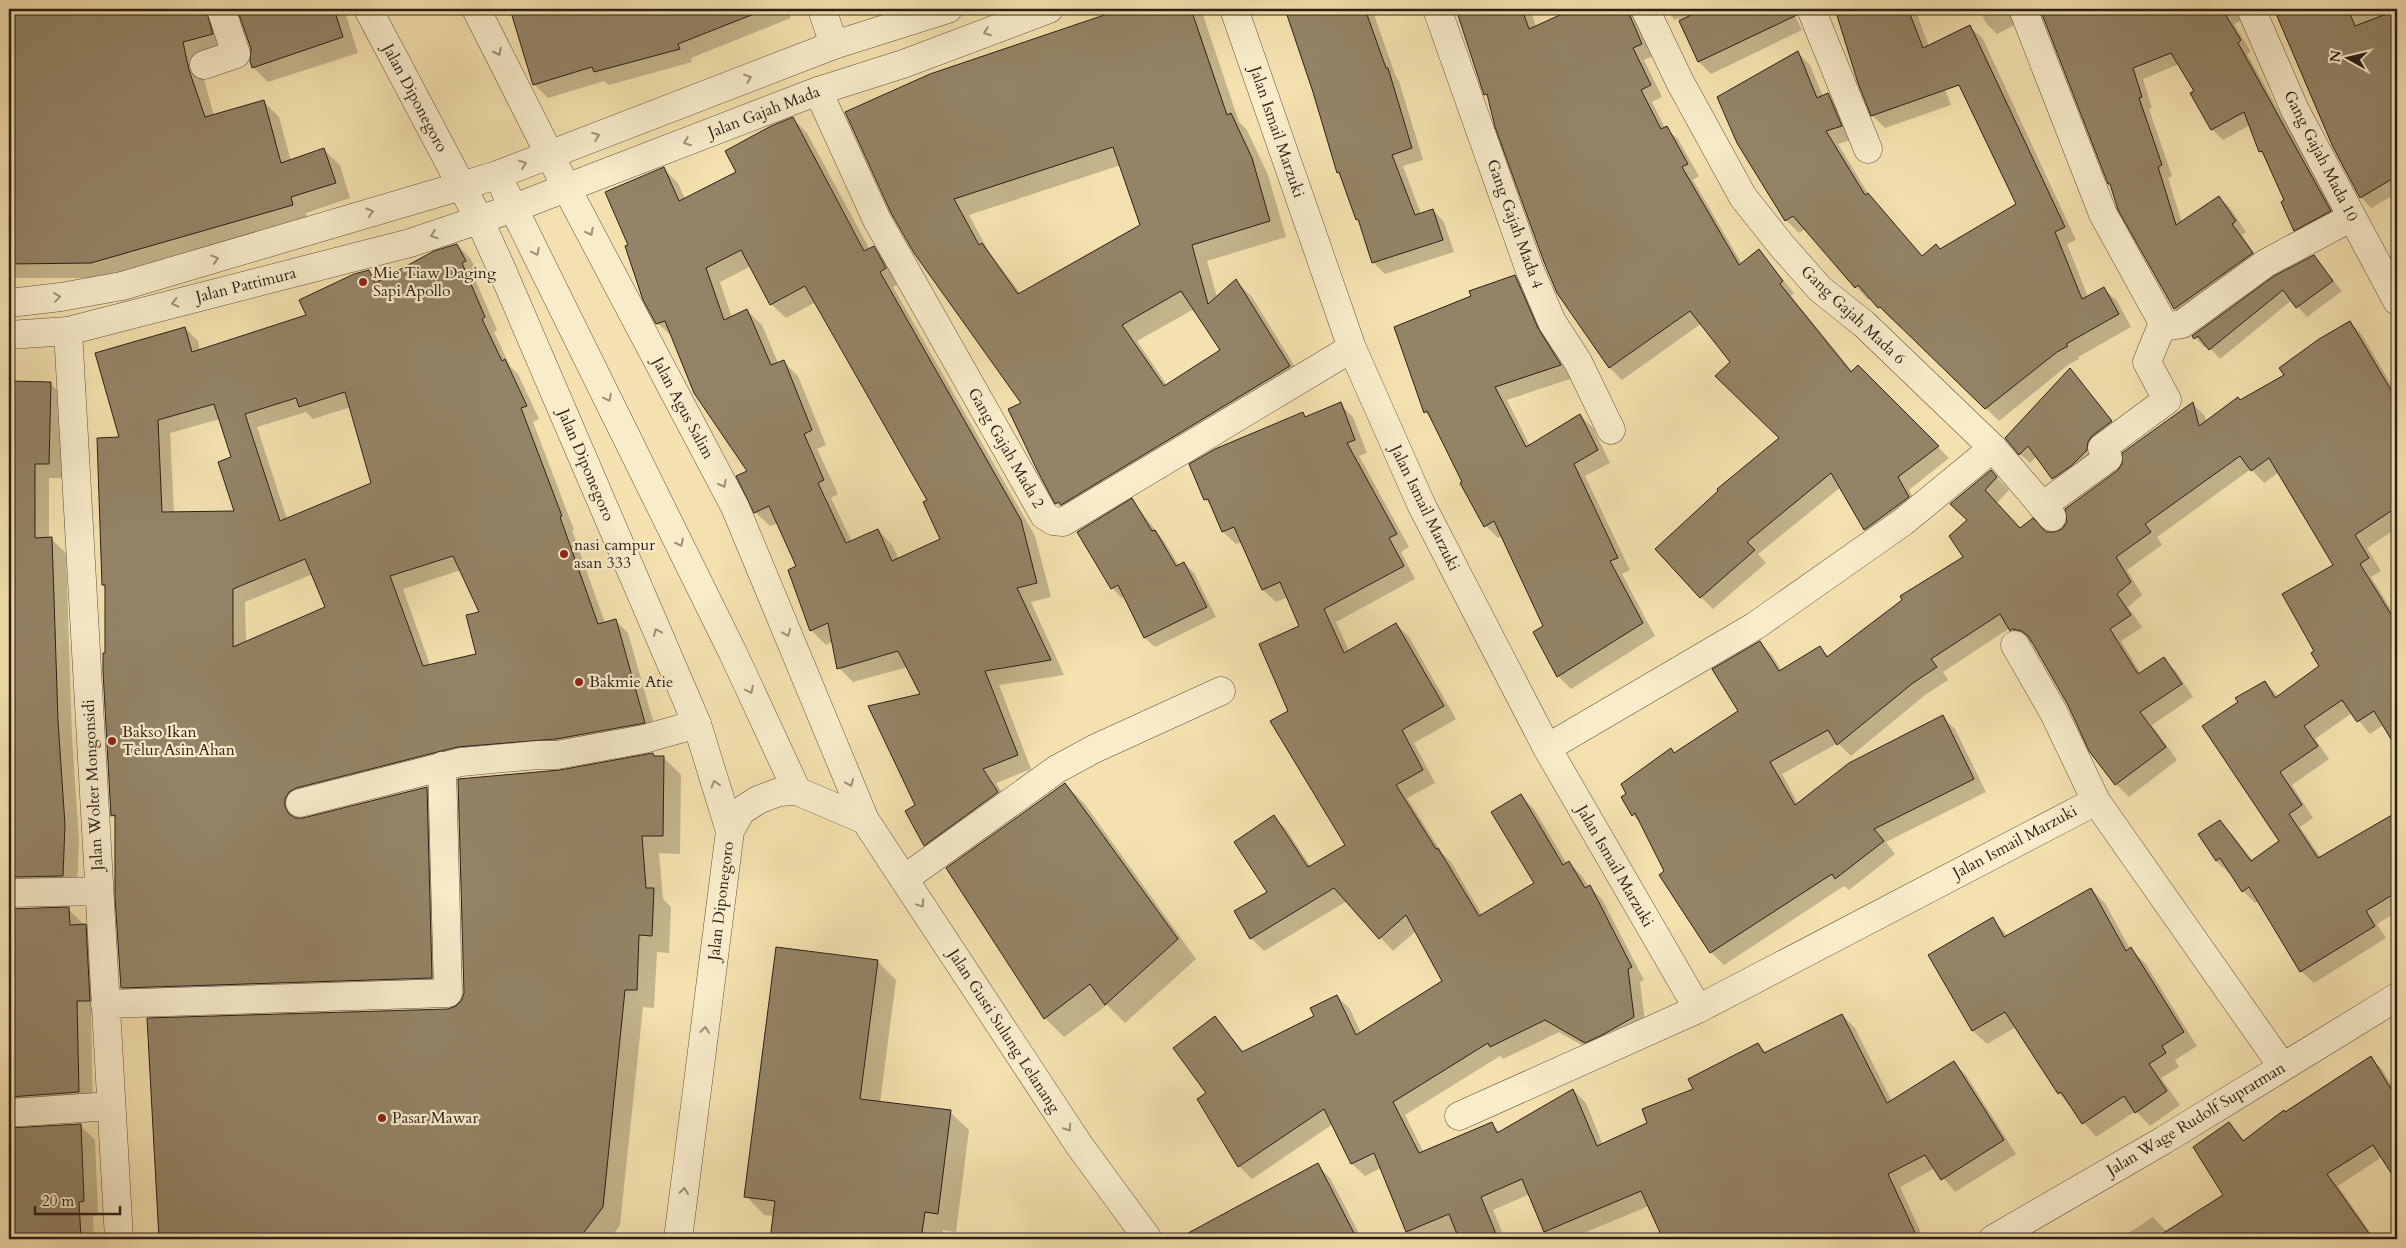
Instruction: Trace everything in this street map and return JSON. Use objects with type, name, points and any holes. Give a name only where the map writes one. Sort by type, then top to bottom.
[{"type":"street","points":[[204,65],[236,54],[221,9]]},
{"type":"street","name":"Jalan Diponegoro","points":[[368,9],[480,219],[697,724],[730,831],[678,1239]]},
{"type":"street","name":"Jalan Agus Salim","points":[[476,9],[567,189],[735,507],[865,820]]},
{"type":"street","points":[[822,9],[834,45]]},
{"type":"street","points":[[9,303],[62,297],[122,286],[461,186],[550,154],[834,45],[948,9]]},
{"type":"street","name":"Jalan Gajah Mada","points":[[480,219],[567,189],[818,90],[902,64],[1049,9]]},
{"type":"street","name":"Jalan Ismail Marzuki","points":[[1234,9],[1352,348],[1421,504],[1547,748],[1698,1010],[2096,801],[2282,1066]]},
{"type":"street","name":"Gang Gajah Mada 4","points":[[1437,9],[1529,268],[1552,322],[1578,362],[1611,430]]},
{"type":"street","name":"Gang Gajah Mada 6","points":[[1645,9],[1680,82],[1744,197],[1782,246],[1820,289],[1864,324],[1992,448],[2047,511],[2108,458],[2102,448],[2167,400],[2147,362],[2163,323]]},
{"type":"street","points":[[1811,9],[1868,149]]},
{"type":"street","points":[[2023,9],[2103,214],[2163,323],[2170,326],[2182,324],[2266,263],[2352,217]]},
{"type":"street","name":"Gang Gajah Mada 10","points":[[2250,9],[2295,110],[2397,301]]},
{"type":"street","name":"Gang Gajah Mada 2","points":[[818,90],[877,220],[1044,514],[1053,520],[1063,522],[1352,348]]},
{"type":"street","points":[[496,174],[734,653],[796,791]]},
{"type":"street","name":"Jalan Pattimura","points":[[9,335],[68,331],[410,244],[480,219]]},
{"type":"street","name":"Jalan Wolter Mongonsidi","points":[[68,331],[119,1239]]},
{"type":"street","points":[[1547,748],[1755,626],[1903,522],[1992,448]]},
{"type":"street","points":[[2015,645],[2054,713],[2096,801]]},
{"type":"street","points":[[904,879],[1057,769],[1094,749],[1221,691]]},
{"type":"street","points":[[300,803],[461,762],[557,755],[644,739],[697,724]]},
{"type":"street","points":[[106,1004],[448,993],[442,766]]},
{"type":"street","points":[[730,831],[741,811],[758,800],[779,792],[796,791],[865,820]]},
{"type":"street","name":"Jalan Gusti Sulung Lelanang","points":[[865,820],[1079,1145],[1148,1239]]},
{"type":"street","points":[[9,893],[99,891]]},
{"type":"street","name":"Jalan Wage Rudolf Supratman","points":[[2003,1237],[2397,997]]},
{"type":"street","points":[[1459,1116],[1698,1010]]},
{"type":"street","points":[[9,1113],[111,1106]]},
{"type":"building","points":[[9,9],[206,9],[213,34],[183,42],[189,70],[205,117],[264,100],[281,163],[324,148],[336,183],[291,197],[293,205],[91,263],[9,264]]},
{"type":"building","points":[[237,9],[334,9],[343,37],[252,68],[250,61],[251,49]]},
{"type":"building","points":[[510,9],[764,10],[678,44],[680,49],[594,72],[592,67],[533,85]]},
{"type":"building","points":[[1122,9],[1191,9],[1227,115],[1231,113],[1252,158],[1270,221],[1192,245],[1208,304],[1236,279],[1290,366],[1061,505],[1059,502],[1055,504],[1008,409],[1021,403],[914,253],[891,213],[845,112],[930,74]],"holes":[[[1113,147],[1140,225],[1018,294],[982,243],[979,245],[954,199]],[[1181,291],[1220,350],[1164,386],[1122,325]]]},
{"type":"building","points":[[1285,9],[1365,9],[1386,68],[1388,68],[1412,148],[1392,155],[1415,215],[1433,209],[1443,240],[1372,263],[1358,219],[1356,220],[1339,172],[1337,173],[1313,92]]},
{"type":"building","points":[[1456,9],[1522,9],[1529,29],[1573,9],[1627,9],[1642,44],[1633,48],[1651,85],[1641,90],[1661,129],[1667,126],[1688,164],[1682,167],[1739,265],[1759,249],[1783,281],[1780,284],[1851,372],[1858,365],[1939,446],[1898,477],[1909,497],[1864,530],[1831,473],[1747,542],[1755,550],[1700,598],[1655,549],[1718,491],[1717,489],[1779,438],[1715,376],[1730,362],[1690,311],[1609,368],[1557,293],[1495,127],[1487,94],[1484,95]]},
{"type":"building","points":[[1703,9],[1796,9],[1797,15],[1698,62],[1679,21]]},
{"type":"building","points":[[1835,9],[1908,9],[1923,48],[1970,25],[2065,227],[2055,232],[2082,299],[2104,287],[2119,314],[2066,344],[2068,346],[2057,352],[1985,409],[1880,307],[1878,308],[1858,285],[1855,288],[1793,216],[1785,221],[1737,143],[1717,97],[1798,51],[1817,98],[1828,93],[1842,126],[1826,131],[1865,195],[1868,193],[1922,256],[1936,244],[1940,249],[2016,204],[1959,85],[1871,116],[1858,83]]},
{"type":"building","points":[[2040,9],[2222,9],[2241,40],[2238,43],[2331,211],[2294,231],[2281,202],[2284,200],[2262,151],[2259,152],[2244,112],[2211,130],[2190,93],[2194,91],[2171,53],[2133,68],[2142,97],[2139,98],[2162,165],[2158,167],[2176,225],[2219,196],[2236,221],[2232,224],[2253,253],[2174,309],[2118,210],[2110,184],[2108,184]]},
{"type":"building","points":[[2274,9],[2348,9],[2355,26],[2397,10],[2397,176],[2360,198],[2333,147]]},
{"type":"building","points":[[793,117],[864,251],[874,246],[886,268],[880,272],[1021,520],[1037,583],[1017,588],[1051,660],[985,671],[1018,755],[983,769],[998,792],[924,846],[905,811],[915,805],[868,706],[920,694],[898,651],[837,669],[828,623],[810,631],[788,570],[796,566],[769,506],[754,513],[736,476],[747,471],[694,393],[665,321],[656,324],[643,300],[625,246],[628,245],[605,192],[664,167],[679,201],[736,172],[725,151],[771,126]],"holes":[[[741,250],[770,305],[805,286],[927,500],[923,502],[940,539],[892,561],[878,529],[846,543],[818,483],[824,480],[804,434],[812,430],[784,360],[771,365],[747,309],[724,320],[706,268]]]},
{"type":"building","points":[[457,244],[466,261],[462,263],[485,317],[482,319],[502,361],[505,359],[527,406],[521,408],[562,516],[560,517],[598,624],[616,619],[645,723],[556,739],[457,747],[296,788],[289,792],[285,799],[285,807],[289,814],[295,818],[303,818],[427,787],[432,978],[121,988],[115,897],[115,815],[111,816],[103,671],[103,653],[105,653],[105,585],[102,585],[97,438],[119,437],[95,353],[185,327],[192,352],[306,315],[299,300],[354,274],[369,270],[375,283],[434,251]],"holes":[[[345,392],[371,483],[280,521],[245,414],[296,398],[299,407]],[[214,404],[231,457],[218,462],[234,511],[162,512],[158,420]],[[453,556],[479,612],[466,615],[476,654],[423,666],[390,576]],[[305,559],[325,607],[233,647],[233,589]]]},
{"type":"building","points":[[2314,255],[2333,281],[2296,308],[2283,290],[2209,350],[2198,336],[2194,339],[2192,336],[2274,276]]},
{"type":"building","points":[[1515,275],[1538,328],[1561,365],[1495,387],[1526,447],[1580,414],[1598,450],[1574,464],[1618,558],[1610,561],[1643,623],[1557,677],[1533,632],[1543,626],[1494,521],[1484,527],[1460,483],[1462,482],[1427,411],[1424,413],[1394,327],[1471,296],[1469,291]]},
{"type":"building","points":[[2350,321],[2397,400],[2397,507],[2355,535],[2369,558],[2360,564],[2397,624],[2397,749],[2374,711],[2357,722],[2342,700],[2304,726],[2318,746],[2280,772],[2302,805],[2289,814],[2318,858],[2397,812],[2397,892],[2366,911],[2375,926],[2300,972],[2249,887],[2242,892],[2220,858],[2216,861],[2198,834],[2220,820],[2251,861],[2279,841],[2202,726],[2238,702],[2235,698],[2265,681],[2275,698],[2319,666],[2311,653],[2314,651],[2282,594],[2333,565],[2269,458],[2251,471],[2240,456],[2145,524],[2151,532],[2116,557],[2131,582],[2117,594],[2131,615],[2110,629],[2138,674],[2164,657],[2182,684],[2140,712],[2166,747],[2115,785],[2089,751],[2068,705],[2029,637],[2022,631],[2012,629],[2010,631],[2000,614],[1931,659],[1937,667],[1913,683],[1837,745],[1828,730],[1770,762],[1795,805],[1849,763],[1943,715],[1974,779],[1874,829],[1884,841],[1835,879],[1832,874],[1710,953],[1659,875],[1664,871],[1635,813],[1632,816],[1621,797],[1626,794],[1621,784],[1671,748],[1674,753],[1738,711],[1712,669],[1760,641],[1779,671],[1820,646],[1827,657],[1902,600],[1900,596],[1963,557],[1949,536],[1967,520],[1950,504],[1991,470],[1997,477],[1985,490],[2020,528],[2033,518],[2046,532],[2062,529],[2067,522],[2065,509],[2118,470],[2122,464],[2122,453],[2193,402],[2199,426],[2238,397],[2240,400],[2284,375],[2279,368],[2319,339]]},
{"type":"building","points":[[2070,368],[2112,421],[2092,436],[2088,442],[2087,450],[2071,466],[2052,479],[2028,446],[2019,455],[2005,438]]},
{"type":"building","points":[[9,381],[51,382],[49,464],[35,464],[35,538],[52,537],[58,721],[65,825],[63,876],[9,877]]},
{"type":"building","points":[[1341,402],[1355,440],[1347,443],[1397,534],[1389,538],[1404,566],[1324,609],[1344,653],[1396,623],[1444,706],[1402,730],[1423,770],[1396,785],[1436,849],[1438,848],[1479,916],[1534,883],[1491,812],[1521,794],[1563,865],[1569,861],[1585,888],[1590,885],[1632,967],[1628,969],[1634,1017],[1604,1034],[1585,1043],[1545,1020],[1490,1047],[1488,1043],[1393,1102],[1419,1153],[1492,1122],[1497,1133],[1573,1089],[1597,1146],[1647,1123],[1642,1109],[1693,1089],[1688,1079],[1758,1043],[1764,1053],[1842,1014],[1887,1103],[1954,1061],[2004,1140],[1941,1180],[1925,1155],[1888,1174],[1918,1239],[1663,1239],[1641,1191],[1544,1232],[1522,1179],[1481,1197],[1498,1239],[1459,1239],[1449,1214],[1406,1232],[1374,1153],[1351,1164],[1324,1109],[1238,1167],[1197,1099],[1206,1093],[1173,1048],[1215,1016],[1242,1052],[1314,1016],[1310,1008],[1337,995],[1356,1035],[1442,981],[1406,915],[1379,939],[1334,888],[1250,939],[1234,911],[1267,892],[1234,842],[1274,815],[1308,867],[1345,845],[1270,721],[1288,711],[1259,644],[1299,626],[1280,582],[1262,590],[1234,527],[1222,532],[1208,499],[1204,500],[1189,464],[1215,449],[1303,412],[1305,417]]},
{"type":"building","points":[[1132,498],[1152,531],[1155,530],[1176,566],[1184,562],[1207,607],[1144,638],[1118,585],[1111,589],[1077,532]]},
{"type":"building","name":"Pasar Mawar","points":[[653,753],[654,756],[664,756],[663,836],[642,836],[646,888],[654,888],[652,936],[639,935],[637,990],[625,990],[603,1207],[579,1239],[159,1239],[147,1018],[448,1009],[456,1006],[461,1001],[464,993],[458,779],[560,770]]},
{"type":"building","points":[[1065,783],[1178,939],[1105,1005],[1090,984],[1044,1019],[946,868]]},
{"type":"building","points":[[2091,888],[2126,951],[2131,947],[2184,1032],[2162,1046],[2166,1053],[2149,1064],[2167,1091],[2135,1113],[2124,1096],[2082,1124],[2061,1092],[2058,1094],[2005,1012],[1972,1031],[1928,955],[1993,917],[2004,937]]},
{"type":"building","points":[[69,907],[70,925],[86,924],[90,1001],[77,1001],[79,1092],[9,1097],[9,909]]},
{"type":"building","points":[[776,947],[878,960],[860,1099],[951,1110],[938,1214],[925,1212],[921,1239],[770,1239],[775,1201],[744,1197]]},
{"type":"building","points":[[2371,1056],[2397,1099],[2397,1182],[2373,1145],[2327,1174],[2373,1239],[2154,1239],[2223,1195],[2193,1147],[2229,1122],[2243,1141],[2284,1110],[2285,1112]]},
{"type":"building","points":[[81,1124],[84,1201],[79,1202],[81,1239],[9,1239],[9,1128]]},
{"type":"building","points":[[1318,1163],[1357,1239],[1177,1239]]},
{"type":"place","name":"Mie Tiaw Daging Sapi Apollo","points":[[363,282]]},
{"type":"place","name":"nasi campur asan 333","points":[[564,554]]},
{"type":"place","name":"Bakmie Atie","points":[[579,682]]},
{"type":"place","name":"Bakso Ikan Telur Asin Ahan","points":[[112,741]]},
{"type":"place","name":"Pasar Mawar","points":[[382,1118]]}]
